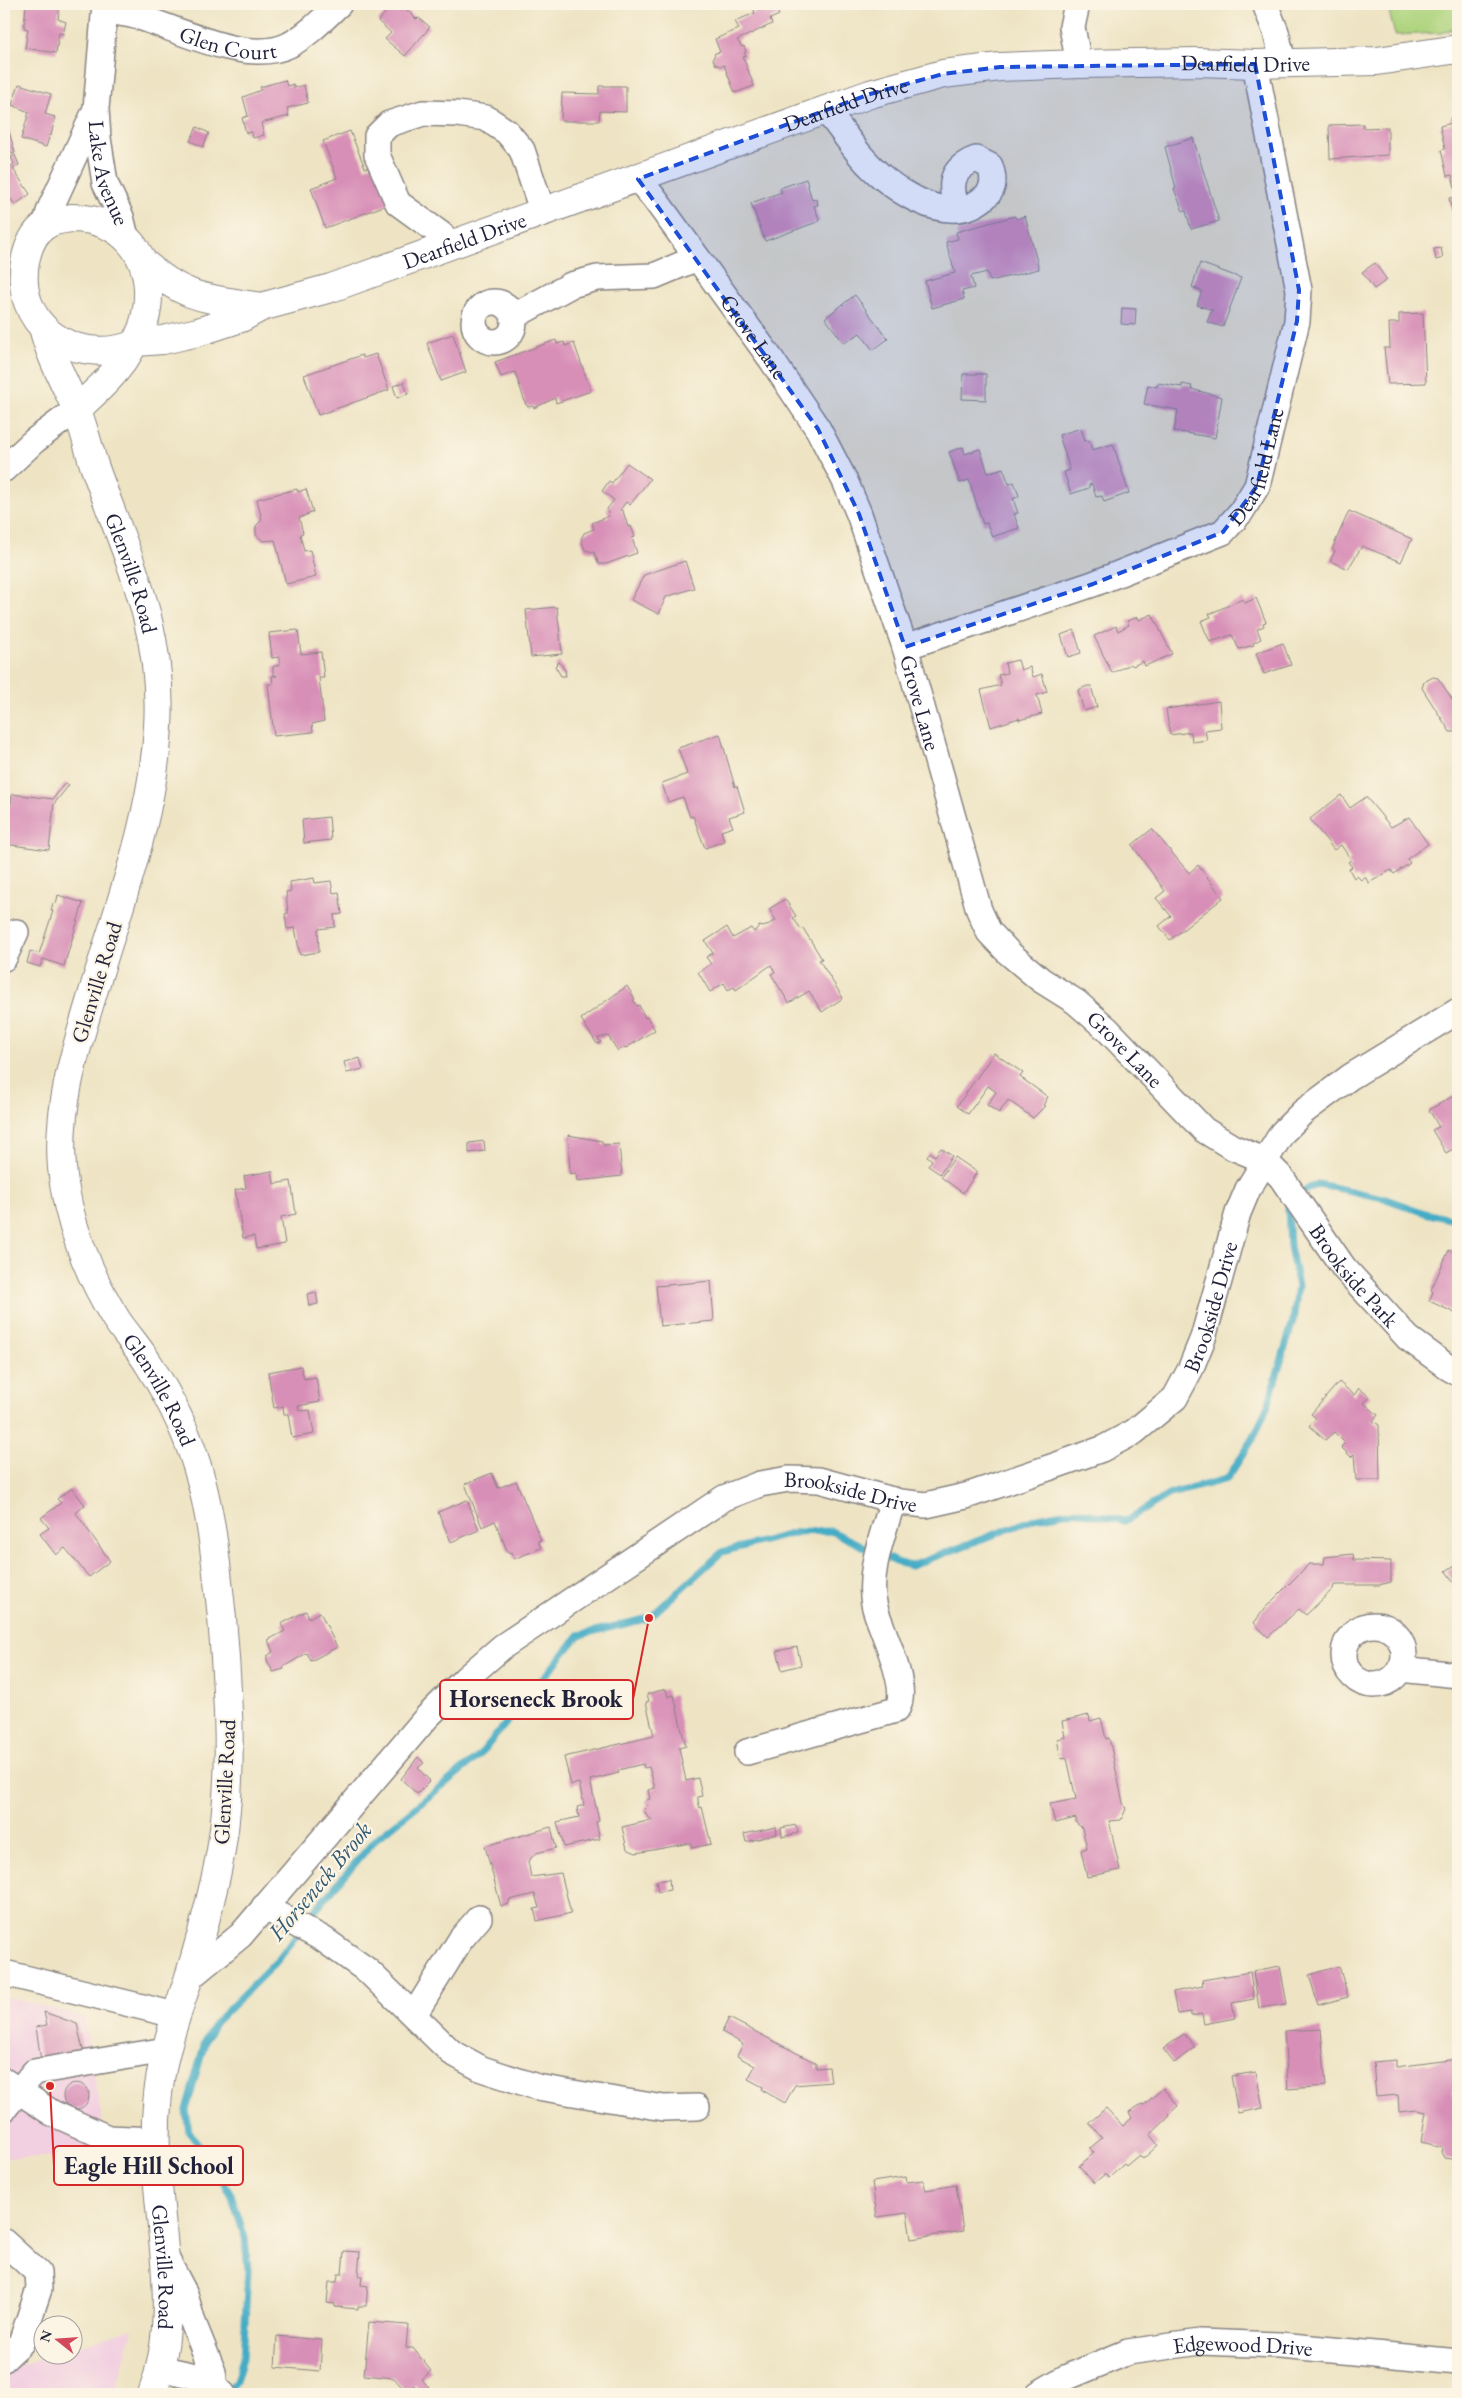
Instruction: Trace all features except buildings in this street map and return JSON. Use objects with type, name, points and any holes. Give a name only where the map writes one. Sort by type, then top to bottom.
[{"type":"main road","name":"Dearfield Drive","points":[[135,343],[163,340],[198,332],[241,318],[261,307],[331,288],[638,180],[870,94],[943,74],[1000,67],[1079,64],[1197,62],[1255,64],[1377,61],[1458,49]]},
{"type":"main road","points":[[4,254],[38,233],[72,218],[94,220],[114,227],[126,237],[139,253],[144,263],[148,301],[146,315],[135,343],[99,389],[77,409]]},
{"type":"main road","points":[[38,233],[24,266],[24,279],[26,291],[39,321]]},
{"type":"main road","name":"Dearfield Drive","points":[[144,263],[182,290],[201,298],[261,307]]},
{"type":"main road","points":[[4,296],[39,321],[67,346],[80,350],[108,352],[135,343]]},
{"type":"main road","name":"Glenville Road","points":[[39,321],[48,349],[63,384],[77,409],[95,468],[133,566],[151,624],[159,697],[158,734],[144,819],[70,1070],[61,1118],[62,1167],[69,1210],[84,1254],[116,1318],[146,1360],[173,1405],[188,1438],[210,1516],[218,1579],[227,1691],[229,1737],[227,1810],[217,1872],[189,1978],[166,2050],[156,2108],[155,2140],[165,2256],[167,2314],[161,2369],[152,2394]]},
{"type":"street","name":"Glen Court","points":[[105,7],[222,45],[258,52],[288,46],[311,30],[339,4]]},
{"type":"street","points":[[1077,4],[1072,27],[1079,64]]},
{"type":"street","points":[[1265,4],[1276,32],[1283,62]]},
{"type":"street","name":"Lake Avenue","points":[[105,7],[96,109],[105,183],[121,218],[126,237]]},
{"type":"street","name":"Dearfield Lane","points":[[906,647],[1092,584],[1223,532],[1245,506],[1257,486],[1297,321],[1298,290],[1255,64]]},
{"type":"street","name":"Lake Avenue","points":[[38,233],[96,109]]},
{"type":"street","points":[[826,111],[839,125],[860,155],[880,175],[916,200],[938,209],[957,209]]},
{"type":"street","points":[[446,247],[442,235],[398,203],[388,184],[377,155],[377,136],[389,124],[423,113],[458,114],[486,118],[507,132],[522,150],[543,213]]},
{"type":"street","name":"Grove Lane","points":[[638,180],[771,359],[818,429],[859,514],[906,647],[980,910],[989,932],[1041,980],[1076,1002],[1107,1029],[1204,1130],[1273,1168]]},
{"type":"street","points":[[514,316],[571,285],[598,278],[654,276],[697,258]]},
{"type":"street","points":[[4,468],[34,441],[77,409]]},
{"type":"street","points":[[4,958],[16,932]]},
{"type":"street","name":"Brookside Drive","points":[[189,1978],[241,1935],[427,1717],[465,1678],[502,1647],[724,1498],[760,1484],[789,1479],[819,1480],[893,1500],[926,1505],[966,1496],[1057,1465],[1102,1449],[1134,1432],[1176,1398],[1203,1338],[1238,1213],[1248,1189],[1273,1168],[1282,1133],[1303,1112],[1350,1077],[1458,1011]]},
{"type":"street","name":"Brookside Park","points":[[1273,1168],[1344,1268],[1408,1338],[1458,1373]]},
{"type":"street","points":[[747,1752],[896,1710],[898,1707],[900,1700],[897,1673],[890,1643],[876,1610],[873,1597],[873,1582],[893,1500]]},
{"type":"street","points":[[1400,1669],[1458,1675]]},
{"type":"street","points":[[264,1907],[315,1935],[368,1971],[451,2052],[482,2069],[547,2088],[664,2108],[697,2107]]},
{"type":"street","points":[[414,2015],[461,1939],[479,1918]]},
{"type":"street","points":[[4,1973],[176,2015]]},
{"type":"street","points":[[155,2140],[108,2138],[8,2094],[34,2072],[166,2050]]},
{"type":"street","points":[[4,2242],[38,2273],[40,2290],[21,2343],[4,2359]]},
{"type":"street","points":[[165,2256],[185,2294],[192,2320],[219,2390]]},
{"type":"street","name":"Edgewood Drive","points":[[1038,2394],[1064,2378],[1128,2352],[1160,2346],[1200,2342],[1280,2345],[1458,2362]]},
{"type":"street","points":[[161,2369],[202,2378],[219,2390]]},
{"type":"highlighted area","points":[[1255,64],[1299,290],[1297,321],[1257,486],[1223,532],[1093,584],[905,647],[859,514],[818,429],[638,179],[870,94],[943,74],[1000,67]]},
{"type":"shaded area","points":[[4,1996],[84,2017],[108,2155],[4,2158]]},
{"type":"shaded area","points":[[133,2328],[115,2394],[4,2394],[4,2370],[32,2361],[32,2366],[82,2366],[82,2345]]},
{"type":"green space","points":[[1387,4],[1458,4],[1458,27],[1441,33],[1395,35]]},
{"type":"waterway","name":"Horseneck Brook","points":[[1300,1196],[1306,1190],[1318,1184],[1383,1198],[1425,1213],[1458,1221]]},
{"type":"waterway","name":"Horseneck Brook","points":[[227,2394],[236,2381],[243,2358],[248,2271],[245,2238],[231,2194],[209,2158],[189,2132],[186,2110],[205,2042],[215,2023],[279,1959],[309,1917],[376,1839],[478,1757],[579,1635],[649,1618],[722,1552],[799,1532],[831,1531],[896,1562],[911,1566],[1037,1518],[1074,1511],[1125,1521],[1170,1494],[1227,1479],[1253,1439],[1268,1405],[1293,1321],[1298,1286],[1290,1246],[1288,1209],[1293,1204]]},
{"type":"place","name":"Horseneck Brook","points":[[649,1618]]},
{"type":"place","name":"Eagle Hill School","points":[[50,2086]]}]
